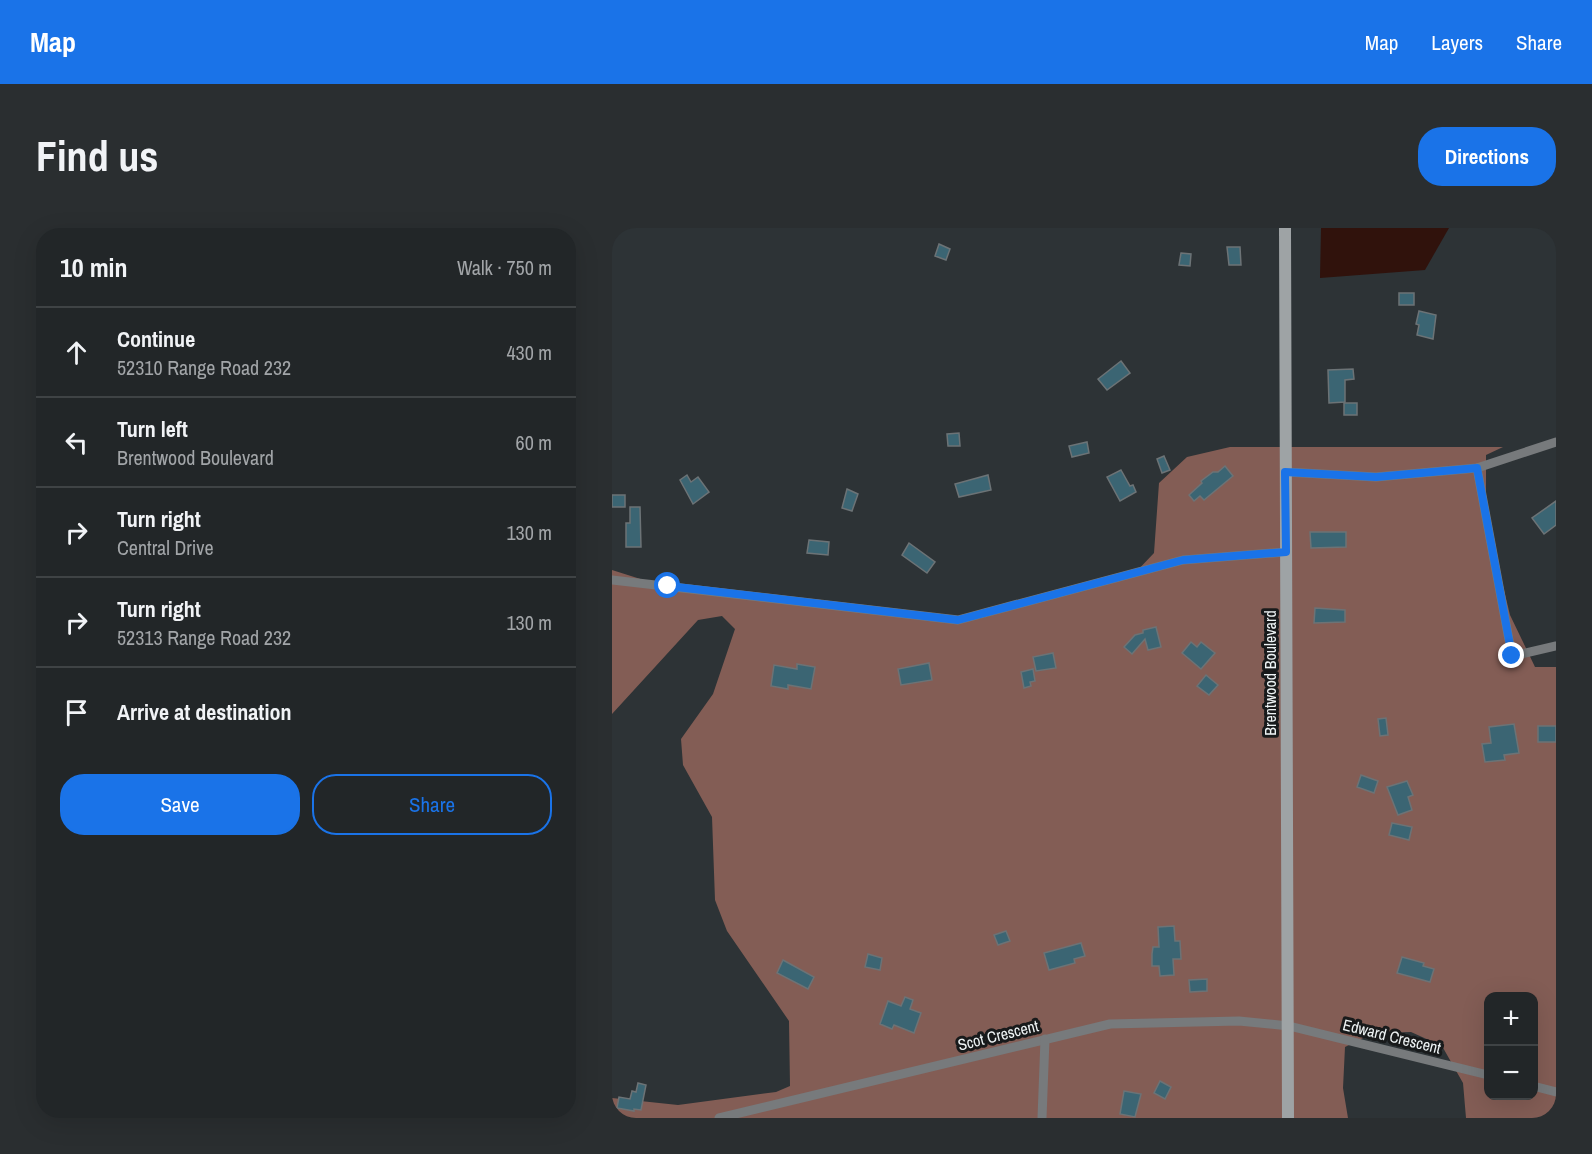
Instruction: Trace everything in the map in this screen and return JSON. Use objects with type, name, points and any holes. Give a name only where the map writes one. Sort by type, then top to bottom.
[{"type":"street","name":"Brentwood Boulevard","points":[[1285,228],[1288,1118]]},
{"type":"street","points":[[1285,472],[1376,477],[1477,468],[1556,442]]},
{"type":"street","points":[[1477,468],[1512,656],[1556,646]]},
{"type":"street","points":[[612,580],[958,620],[1183,560],[1286,552]]},
{"type":"street","name":"Scot Crescent","points":[[719,1118],[1110,1024],[1239,1021],[1288,1026]]},
{"type":"street","name":"Edward Crescent","points":[[1288,1026],[1484,1074]]},
{"type":"street","points":[[1042,1118],[1045,1039]]},
{"type":"street","points":[[1538,1087],[1556,1092]]},
{"type":"shaded area","points":[[1321,228],[1449,228],[1425,270],[1320,278]]},
{"type":"shaded area","points":[[1230,447],[1503,447],[1486,455],[1486,515],[1510,615],[1535,667],[1556,667],[1556,1118],[1466,1118],[1463,1083],[1442,1046],[1411,1032],[1373,1033],[1345,1047],[1343,1088],[1348,1118],[612,1118],[612,1098],[678,1105],[776,1092],[790,1086],[789,1021],[727,931],[715,900],[712,817],[683,765],[681,739],[713,694],[735,629],[722,616],[698,620],[612,714],[612,570],[672,589],[978,619],[1134,574],[1154,553],[1159,483],[1187,457]]},
{"type":"building","points":[[939,244],[950,249],[946,260],[935,256]]},
{"type":"building","points":[[1227,247],[1240,247],[1241,265],[1229,265]]},
{"type":"building","points":[[1181,253],[1191,254],[1190,266],[1179,265]]},
{"type":"building","points":[[1399,293],[1414,293],[1414,305],[1399,305]]},
{"type":"building","points":[[1419,311],[1436,315],[1433,339],[1417,335],[1419,325],[1416,324]]},
{"type":"building","points":[[1121,361],[1130,373],[1107,390],[1098,379]]},
{"type":"building","points":[[1353,369],[1354,379],[1345,380],[1345,402],[1329,403],[1328,370]]},
{"type":"building","points":[[1344,403],[1357,403],[1357,415],[1344,415]]},
{"type":"building","points":[[959,433],[960,446],[948,446],[947,434]]},
{"type":"building","points":[[1087,442],[1089,453],[1072,457],[1069,446]]},
{"type":"building","points":[[1164,456],[1170,470],[1162,473],[1157,459]]},
{"type":"building","points":[[1225,466],[1233,476],[1204,500],[1200,496],[1194,501],[1189,495],[1202,483],[1201,481]]},
{"type":"building","points":[[1121,470],[1136,492],[1120,501],[1107,477]]},
{"type":"building","points":[[687,475],[691,482],[698,477],[709,492],[693,504],[680,480]]},
{"type":"building","points":[[988,475],[991,490],[959,497],[955,484]]},
{"type":"building","points":[[847,489],[858,494],[852,511],[842,508]]},
{"type":"building","points":[[612,495],[625,495],[625,507],[612,507]]},
{"type":"building","points":[[1556,501],[1556,525],[1544,534],[1532,518]]},
{"type":"building","points":[[630,507],[640,507],[641,547],[626,547],[626,523],[630,523]]},
{"type":"building","points":[[1310,532],[1346,532],[1346,547],[1311,548]]},
{"type":"building","points":[[809,540],[829,542],[828,555],[807,553]]},
{"type":"building","points":[[909,543],[935,562],[927,573],[902,555]]},
{"type":"building","points":[[1315,608],[1345,610],[1345,622],[1314,623]]},
{"type":"building","points":[[1156,627],[1161,647],[1148,650],[1145,639],[1132,654],[1124,647],[1135,635],[1143,633],[1143,630]]},
{"type":"building","points":[[1191,642],[1197,647],[1201,642],[1215,653],[1201,669],[1182,653]]},
{"type":"building","points":[[1053,653],[1056,668],[1036,671],[1033,657]]},
{"type":"building","points":[[929,663],[932,680],[901,685],[898,669]]},
{"type":"building","points":[[797,664],[815,667],[811,689],[788,685],[788,689],[771,686],[774,665],[797,669]]},
{"type":"building","points":[[1033,669],[1035,681],[1030,682],[1031,686],[1024,688],[1021,672]]},
{"type":"building","points":[[1206,675],[1218,685],[1209,695],[1197,686]]},
{"type":"building","points":[[1386,718],[1388,735],[1380,736],[1378,719]]},
{"type":"building","points":[[1514,724],[1519,753],[1504,755],[1505,760],[1485,762],[1482,744],[1491,743],[1489,727]]},
{"type":"building","points":[[1538,726],[1556,726],[1556,742],[1538,742]]},
{"type":"building","points":[[1361,775],[1378,781],[1374,793],[1357,787]]},
{"type":"building","points":[[1407,781],[1413,795],[1408,797],[1412,810],[1398,815],[1387,787]]},
{"type":"building","points":[[1392,823],[1412,827],[1409,840],[1389,835]]},
{"type":"building","points":[[1174,926],[1175,941],[1180,941],[1181,959],[1173,959],[1174,975],[1160,976],[1159,966],[1152,966],[1153,947],[1159,947],[1158,927]]},
{"type":"building","points":[[1006,931],[1010,941],[998,945],[994,935]]},
{"type":"building","points":[[1081,943],[1085,956],[1074,959],[1075,963],[1049,970],[1044,953]]},
{"type":"building","points":[[868,954],[882,958],[880,970],[865,967]]},
{"type":"building","points":[[1402,957],[1424,963],[1423,966],[1434,969],[1430,982],[1397,973]]},
{"type":"building","points":[[783,960],[814,977],[808,989],[777,973]]},
{"type":"building","points":[[1207,979],[1207,991],[1190,992],[1189,980]]},
{"type":"building","points":[[905,997],[913,1000],[910,1009],[921,1013],[914,1033],[894,1025],[892,1029],[880,1024],[888,1001],[901,1006]]},
{"type":"building","points":[[1160,1081],[1171,1087],[1165,1099],[1154,1093]]},
{"type":"building","points":[[638,1083],[646,1085],[641,1110],[617,1108],[619,1097],[630,1099],[632,1091],[636,1092]]},
{"type":"building","points":[[1124,1091],[1141,1094],[1135,1117],[1120,1114]]},
{"type":"route","points":[[668,586],[958,620],[1183,560],[1286,552],[1285,472],[1376,477],[1477,468],[1512,656]]}]
